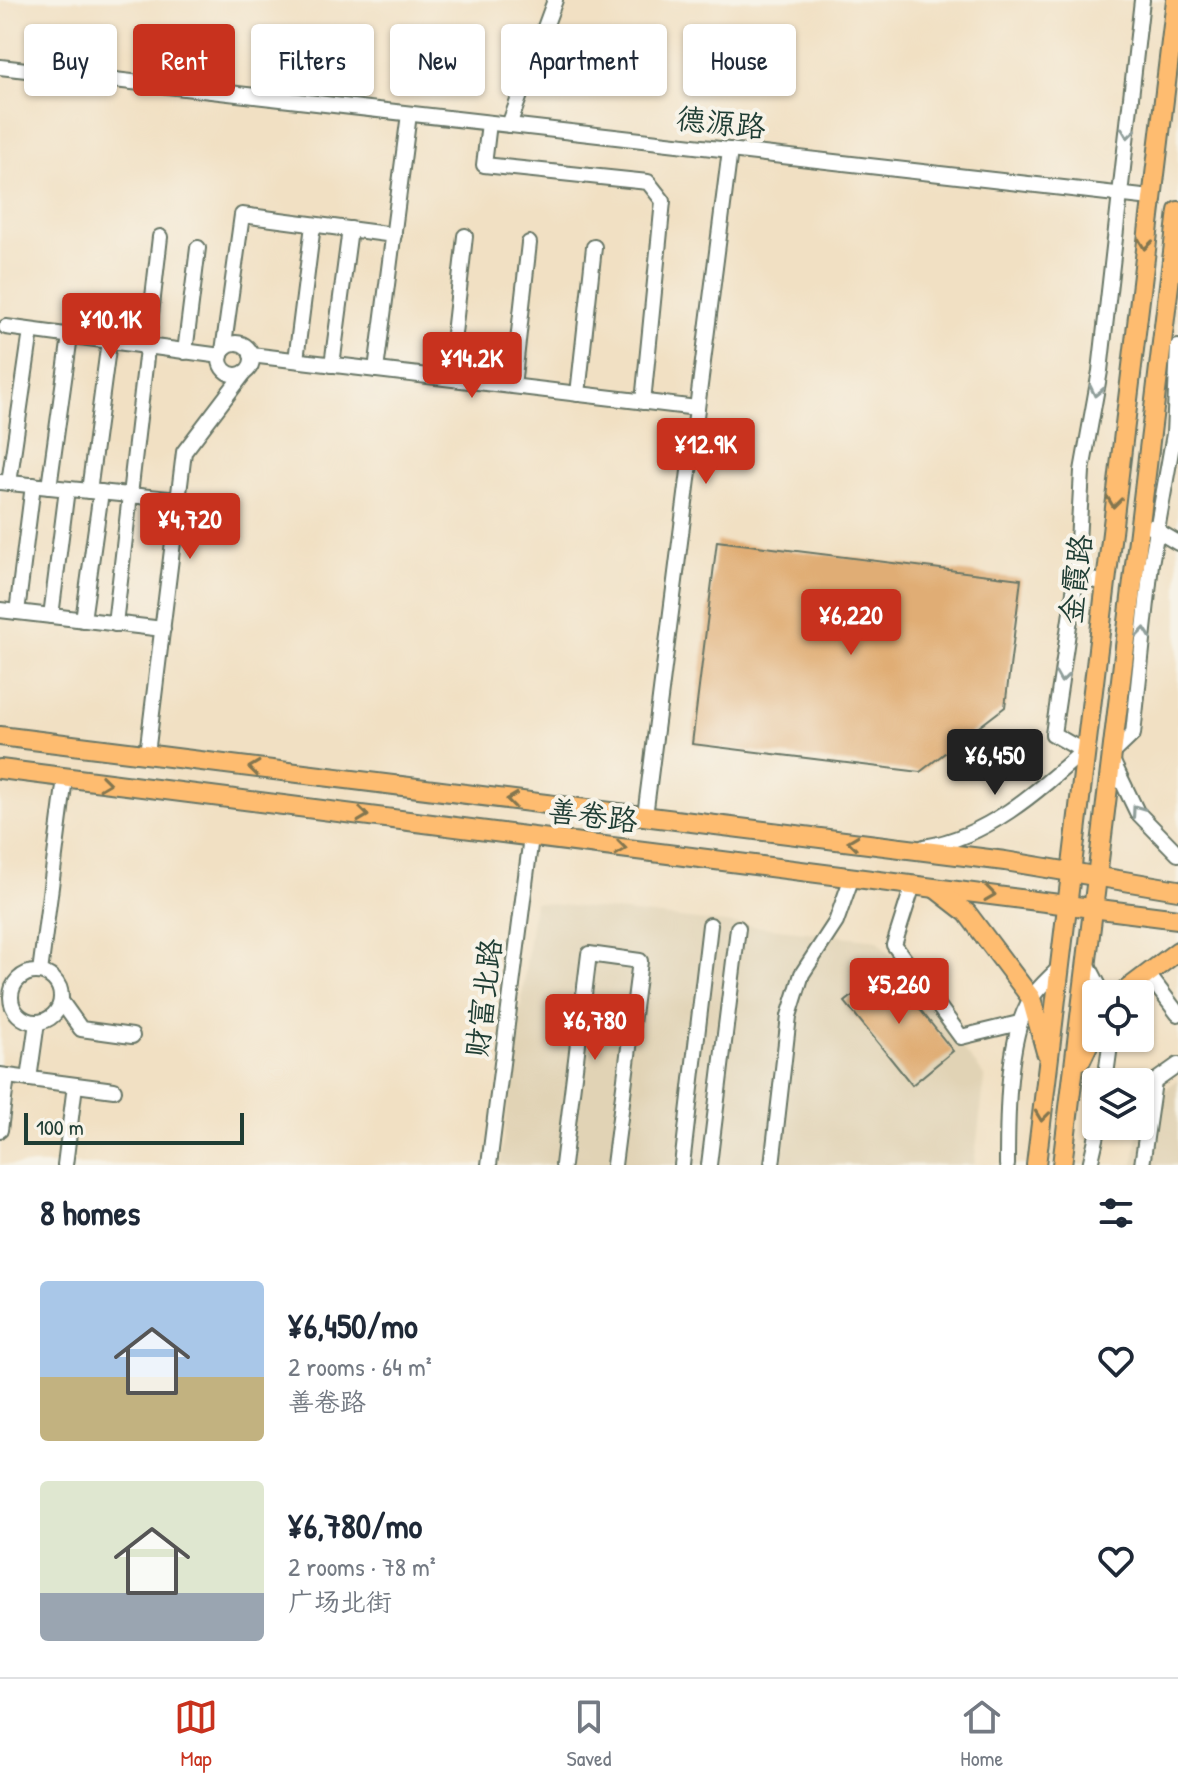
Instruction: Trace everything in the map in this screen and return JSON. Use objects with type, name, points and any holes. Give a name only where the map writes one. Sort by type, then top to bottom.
[{"type":"main road","name":"金霞路","points":[[1036,1165],[1083,751],[1176,0]]},
{"type":"main road","name":"金霞路","points":[[1062,1165],[1088,965],[1110,756],[1140,585],[1140,521],[1172,352],[1178,211]]},
{"type":"main road","name":"善卷路","points":[[0,736],[908,849],[1070,871],[1096,878]]},
{"type":"main road","name":"善卷路","points":[[0,769],[1178,919]]},
{"type":"main road","points":[[1096,878],[1178,890]]},
{"type":"main road","points":[[934,887],[967,913],[1031,998],[1049,1064]]},
{"type":"main road","points":[[1138,980],[1178,951]]},
{"type":"main road","points":[[1073,1077],[1085,1052]]},
{"type":"street","points":[[509,125],[555,0]]},
{"type":"street","points":[[908,849],[945,844],[979,828],[1040,789],[1083,751],[1053,734],[1076,578],[1082,471],[1100,371],[1142,0]]},
{"type":"street","name":"德源路","points":[[0,67],[1151,198]]},
{"type":"street","points":[[376,370],[409,114]]},
{"type":"street","points":[[489,123],[484,165],[648,182],[663,201],[643,402]]},
{"type":"street","points":[[645,816],[730,150]]},
{"type":"street","points":[[244,373],[234,375],[225,371],[222,354],[242,215],[394,235]]},
{"type":"street","points":[[296,360],[313,225]]},
{"type":"street","points":[[332,365],[350,229]]},
{"type":"street","points":[[449,378],[465,236]]},
{"type":"street","points":[[115,624],[160,237]]},
{"type":"street","points":[[513,386],[529,243]]},
{"type":"street","points":[[578,394],[594,247]]},
{"type":"street","points":[[185,352],[198,248]]},
{"type":"street","points":[[6,327],[185,352],[222,354],[236,344],[246,347],[251,355],[251,366],[184,452],[147,754]]},
{"type":"street","points":[[31,331],[3,485],[179,500]]},
{"type":"street","points":[[17,612],[70,336]]},
{"type":"street","points":[[83,620],[109,341]]},
{"type":"street","points":[[1140,585],[1158,532],[1174,434],[1172,352]]},
{"type":"street","points":[[251,355],[697,408]]},
{"type":"street","points":[[51,616],[67,489]]},
{"type":"street","points":[[1140,521],[1178,543]]},
{"type":"street","points":[[1076,578],[1104,582]]},
{"type":"street","points":[[0,610],[163,629]]},
{"type":"street","points":[[1110,756],[1137,812],[1178,854]]},
{"type":"street","points":[[40,972],[65,778]]},
{"type":"street","name":"财富北路","points":[[489,1165],[531,837]]},
{"type":"street","points":[[772,1165],[774,1122],[789,1016],[802,974],[836,922],[852,877]]},
{"type":"street","points":[[913,885],[894,945],[961,1037],[1019,1023]]},
{"type":"street","points":[[682,1165],[710,925]]},
{"type":"street","points":[[709,1165],[738,928]]},
{"type":"street","points":[[563,1165],[589,954],[640,961],[614,1165]]},
{"type":"street","points":[[1088,965],[1096,980]]},
{"type":"street","points":[[1007,1165],[1007,1119],[1019,1023],[1031,998],[1061,966]]},
{"type":"street","points":[[61,1001],[53,1015],[37,1022],[17,1013],[11,997],[23,976],[40,972],[54,979],[61,1001],[81,1029],[132,1036]]},
{"type":"street","points":[[1147,973],[1178,1014]]},
{"type":"street","points":[[29,1079],[37,1022]]},
{"type":"street","points":[[1142,1165],[1154,1082],[1178,1065]]},
{"type":"street","points":[[0,1130],[4,1076],[114,1090]]},
{"type":"street","points":[[65,1165],[75,1085]]},
{"type":"street","points":[[1090,1165],[1096,1140]]},
{"type":"shaded area","points":[[534,902],[878,940],[985,1077],[974,1165],[500,1165]]},
{"type":"shaded area","points":[[1178,1079],[1178,1165],[1134,1165],[1137,1140],[1154,1140],[1154,1099]]},
{"type":"building","points":[[717,541],[1021,579],[1005,707],[920,772],[692,744]]},
{"type":"building","points":[[887,968],[953,1051],[912,1085],[845,1002]]}]
